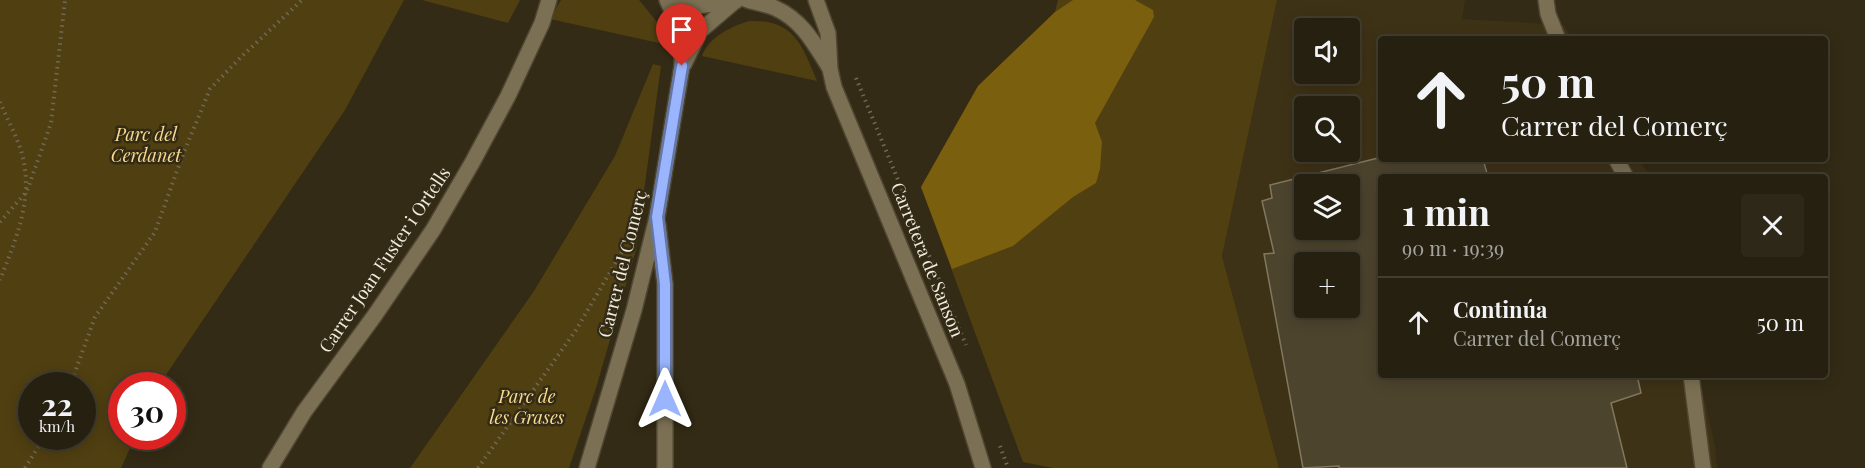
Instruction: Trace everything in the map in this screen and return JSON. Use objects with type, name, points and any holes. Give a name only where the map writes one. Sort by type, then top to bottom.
[{"type":"street","name":"Carrer Joan Fuster i Ortells","points":[[270,468],[304,412],[375,315],[433,230],[508,96],[542,23],[549,0]]},
{"type":"street","name":"Carrer del Comerç","points":[[587,468],[634,310],[657,217],[682,66],[682,33],[668,0]]},
{"type":"street","points":[[677,0],[697,6],[740,1],[774,8],[792,18],[807,33],[830,69]]},
{"type":"street","points":[[816,0],[828,33],[830,69]]},
{"type":"street","points":[[1546,0],[1548,14],[1557,36]]},
{"type":"street","name":"Carrer del Comerç","points":[[682,66],[700,31],[740,1]]},
{"type":"street","name":"Carretera de Sanson","points":[[830,69],[834,87],[957,384],[983,468]]},
{"type":"street","points":[[657,217],[665,284],[664,468]]},
{"type":"street","points":[[1691,378],[1704,468]]},
{"type":"path","points":[[0,280],[19,232],[27,191],[51,123],[65,0]]},
{"type":"path","points":[[75,372],[95,317],[155,232],[210,89],[302,0]]},
{"type":"path","points":[[0,102],[22,154],[27,191],[0,222]]},
{"type":"path","points":[[478,468],[576,330],[628,240],[636,236]]},
{"type":"path","points":[[25,468],[36,450]]},
{"type":"shaded area","points":[[1073,0],[1135,0],[1153,10],[1154,17],[1095,123],[1102,142],[1100,169],[1096,183],[1073,197],[1013,246],[952,269],[921,187],[978,86],[1055,12]]},
{"type":"shaded area","points":[[1277,0],[1465,0],[1462,19],[1564,25],[1570,36],[1378,36],[1378,162],[1641,162],[1648,174],[1378,174],[1378,378],[1700,378],[1715,446],[1717,468],[1279,468],[1222,256]]},
{"type":"green space","name":"Parc del Cerdanet","points":[[0,0],[404,0],[345,110],[168,372],[108,372],[108,450],[129,450],[121,468],[0,468]]},
{"type":"green space","points":[[422,0],[520,0],[508,23]]},
{"type":"green space","points":[[561,0],[639,0],[657,22],[668,45],[550,19]]},
{"type":"green space","points":[[1058,0],[1277,0],[1222,256],[1279,468],[1053,468],[1023,462],[921,187],[978,86],[1055,12]]},
{"type":"green space","points":[[749,21],[776,24],[794,37],[801,46],[817,81],[702,56],[715,38]]},
{"type":"green space","name":"Parc de les Grases","points":[[653,64],[661,66],[636,250],[596,388],[569,468],[410,468],[534,291],[615,156]]},
{"type":"building","points":[[1378,158],[1378,162],[1484,162],[1487,174],[1378,174],[1378,378],[1638,378],[1641,393],[1611,403],[1627,468],[1339,468],[1339,466],[1303,468],[1264,254],[1274,253],[1262,201],[1272,198],[1270,185],[1294,179],[1294,240],[1360,240],[1360,174],[1314,174]]},
{"type":"route","points":[[665,399],[665,284],[657,217],[682,66]]}]
